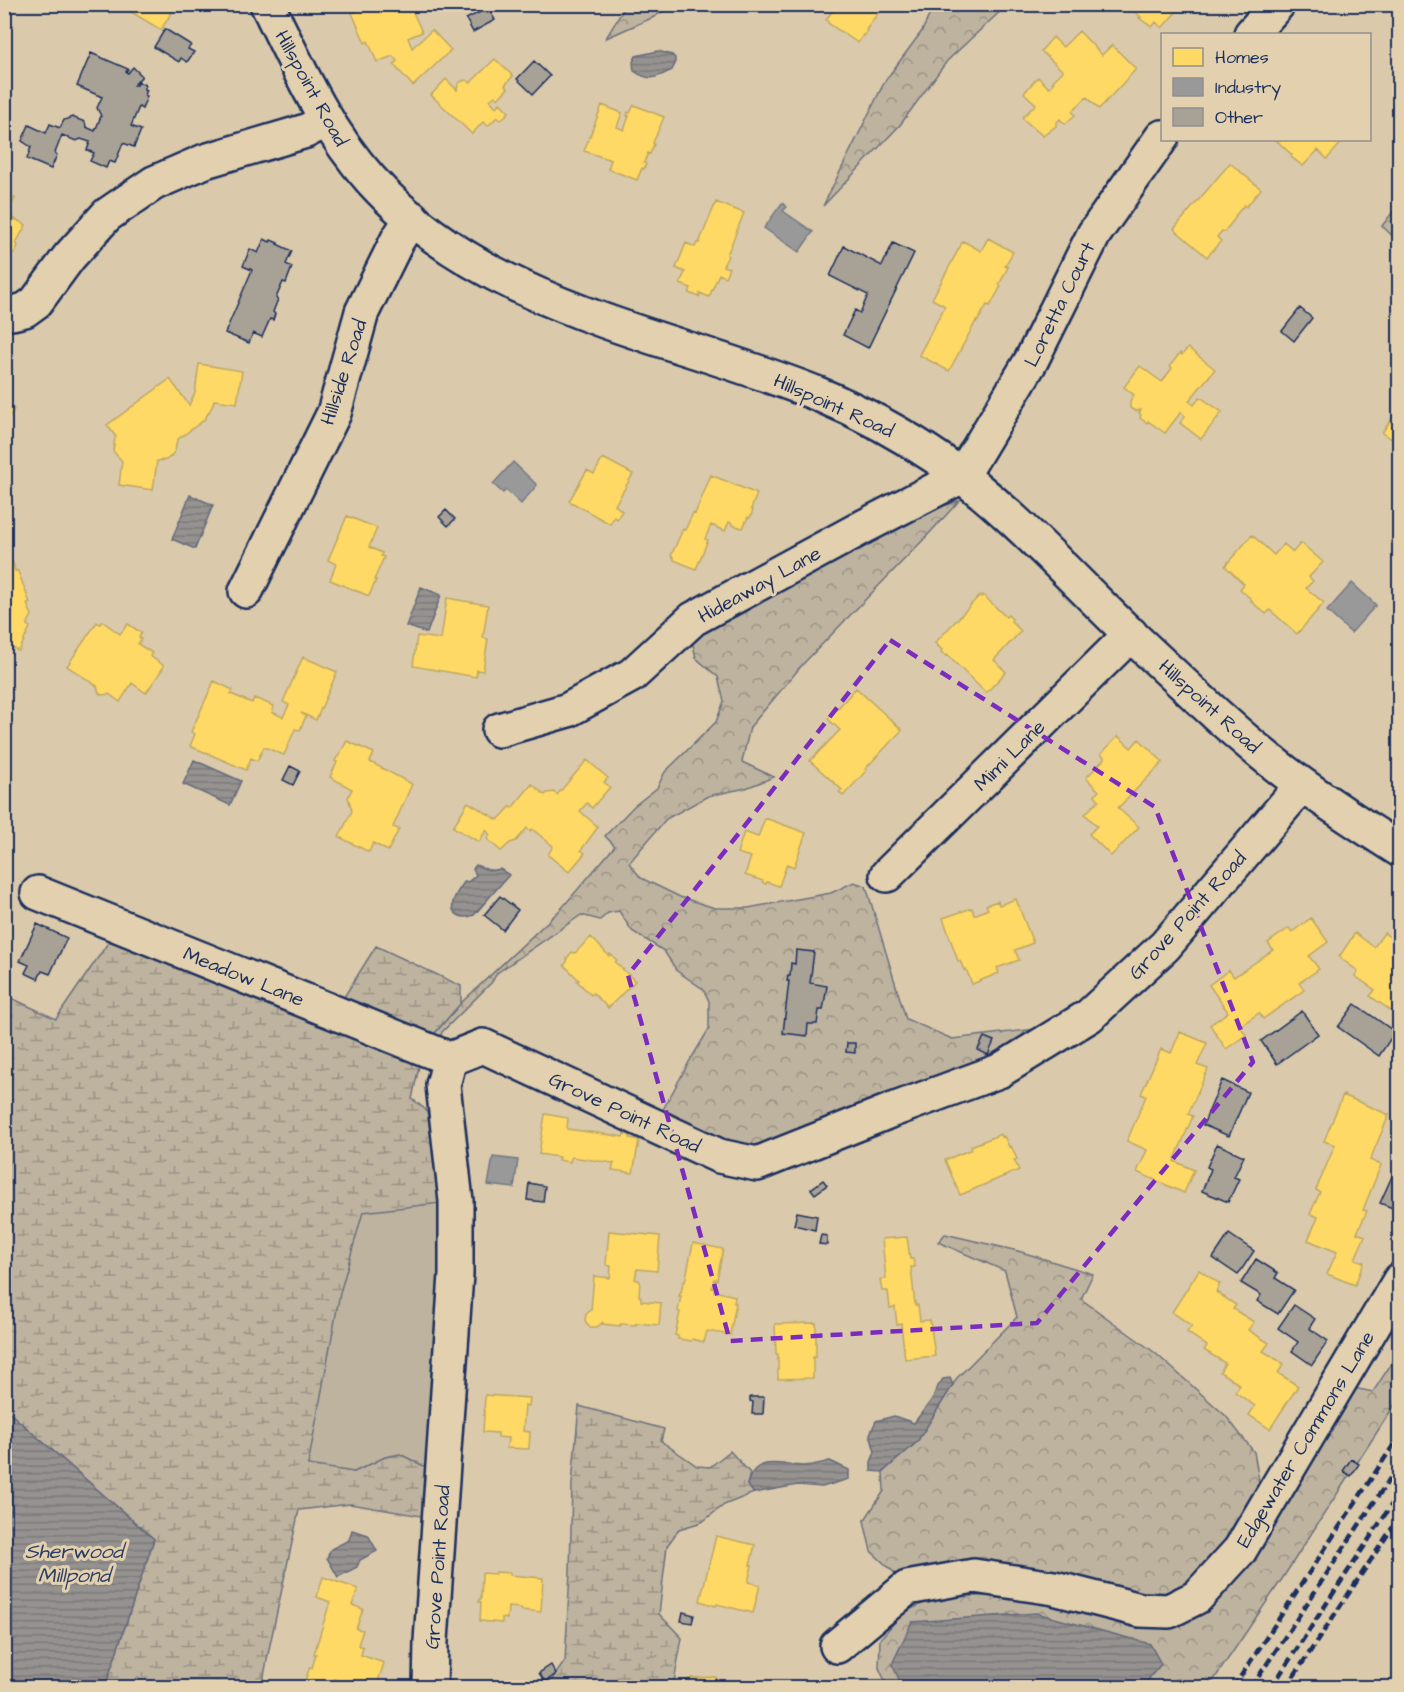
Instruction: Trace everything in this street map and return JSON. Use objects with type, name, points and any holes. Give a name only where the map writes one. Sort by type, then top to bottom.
[{"type":"street","name":"Hillspoint Road","points":[[267,4],[301,74],[348,152],[372,181],[412,219],[482,268],[518,286],[593,317],[821,395],[898,433],[962,476],[1006,514],[1238,734],[1302,785],[1400,850]]},
{"type":"street","points":[[1252,33],[1278,4]]},
{"type":"street","points":[[4,312],[25,310],[36,302],[69,257],[107,215],[154,183],[205,161],[306,131],[327,120]]},
{"type":"street","name":"Loretta Court","points":[[962,476],[1032,361],[1094,234],[1161,138]]},
{"type":"street","name":"Hillside Road","points":[[246,591],[334,413],[362,312],[398,239],[412,219]]},
{"type":"street","name":"Hideaway Lane","points":[[499,730],[568,710],[626,679],[693,619],[962,476]]},
{"type":"street","name":"Mimi Lane","points":[[886,875],[1131,634]]},
{"type":"street","name":"Grove Point Road","points":[[430,1688],[431,1641],[456,1274],[456,1201],[443,1085],[450,1059],[483,1046],[719,1156],[757,1164],[999,1071],[1089,1016],[1165,946],[1302,785]]},
{"type":"street","name":"Meadow Lane","points":[[38,893],[450,1059]]},
{"type":"street","name":"Edgewater Commons Lane","points":[[837,1646],[907,1588],[974,1576],[1054,1588],[1140,1610],[1169,1611],[1197,1597],[1240,1551],[1400,1280]]},
{"type":"highlighted area","points":[[890,640],[1155,807],[1253,1062],[1037,1323],[730,1341],[628,975]]},
{"type":"green space","points":[[626,5],[673,5],[654,17],[606,38]]},
{"type":"green space","points":[[934,5],[1007,5],[947,61],[900,125],[823,206],[885,81],[922,31]]},
{"type":"green space","points":[[1399,204],[1399,242],[1382,226]]},
{"type":"green space","points":[[959,501],[803,664],[750,727],[742,762],[774,777],[746,788],[708,796],[666,819],[629,863],[641,878],[680,897],[715,908],[748,908],[831,893],[854,882],[866,886],[906,1019],[952,1039],[1052,1027],[983,1066],[750,1152],[660,1115],[709,1029],[709,1001],[703,989],[677,971],[664,951],[632,931],[619,911],[608,913],[600,920],[581,915],[497,973],[492,982],[442,1032],[440,1039],[429,1042],[461,1003],[561,909],[615,846],[605,836],[634,806],[657,788],[665,772],[716,722],[724,701],[718,677],[696,658],[690,631],[882,524]]},
{"type":"green space","points":[[112,937],[329,1021],[376,946],[461,986],[461,1003],[434,1034],[421,1057],[412,1099],[425,1109],[446,1146],[449,1202],[308,1464],[354,1472],[385,1457],[400,1454],[432,1470],[427,1517],[350,1504],[299,1510],[262,1687],[105,1687],[154,1539],[12,1415],[5,1406],[5,995],[56,1019]]},
{"type":"green space","points":[[449,1202],[432,1470],[400,1454],[385,1457],[354,1472],[308,1465],[340,1293],[363,1212]]},
{"type":"green space","points":[[945,1234],[1018,1251],[1093,1274],[1081,1299],[1154,1352],[1226,1416],[1254,1452],[1260,1486],[1209,1565],[1188,1587],[1164,1598],[992,1565],[923,1568],[901,1579],[871,1551],[864,1521],[884,1491],[883,1472],[917,1442],[957,1378],[1017,1317],[1005,1271],[938,1242]]},
{"type":"green space","points":[[1399,1352],[1399,1398],[1209,1687],[888,1687],[879,1668],[880,1639],[903,1613],[938,1596],[1027,1596],[1136,1626],[1175,1626],[1214,1605],[1354,1388],[1373,1392]]},
{"type":"green space","points":[[579,1406],[664,1429],[661,1441],[697,1466],[710,1467],[730,1451],[750,1473],[747,1485],[754,1493],[724,1505],[702,1522],[679,1529],[667,1546],[659,1614],[682,1638],[673,1687],[440,1688],[440,1679],[485,1687],[526,1687],[551,1681],[565,1661],[572,1483]]},
{"type":"water","points":[[658,51],[675,58],[672,70],[653,78],[644,77],[634,71],[633,62],[636,56]]},
{"type":"water","points":[[190,495],[213,505],[195,549],[172,539]]},
{"type":"water","points":[[421,587],[441,595],[427,633],[406,626]]},
{"type":"water","points":[[194,760],[241,781],[230,805],[183,784]]},
{"type":"water","points":[[476,865],[490,870],[500,869],[509,875],[474,915],[461,916],[453,909],[454,899],[465,881],[468,882],[476,875],[473,869]]},
{"type":"water","points":[[950,1378],[953,1385],[917,1442],[883,1472],[871,1471],[871,1462],[875,1452],[870,1434],[876,1421],[894,1416],[914,1423],[933,1398],[943,1379]]},
{"type":"water","name":"Sherwood Millpond","points":[[4,1406],[154,1539],[105,1687],[5,1687]]},
{"type":"water","points":[[830,1461],[849,1470],[849,1479],[822,1487],[798,1485],[754,1493],[747,1485],[751,1475],[762,1465],[776,1463],[805,1466]]},
{"type":"water","points":[[352,1530],[368,1535],[377,1551],[360,1560],[357,1567],[338,1577],[327,1558],[331,1549],[349,1540]]},
{"type":"water","points":[[1036,1613],[1150,1644],[1161,1664],[1142,1687],[903,1688],[892,1664],[912,1622]]},
{"type":"building: Homes","points":[[118,4],[164,4],[173,10],[161,30]]},
{"type":"building: Homes","points":[[373,4],[404,4],[408,12],[412,10],[422,32],[408,38],[412,48],[432,30],[451,50],[413,86],[394,65],[397,61],[393,56],[377,62],[368,41],[365,43],[352,13]]},
{"type":"building: Homes","points":[[834,4],[880,4],[883,6],[858,43],[826,20],[838,7]]},
{"type":"building: Homes","points":[[1126,4],[1183,4],[1162,28],[1156,22],[1152,27],[1139,18],[1141,17]]},
{"type":"building: Homes","points":[[1079,31],[1102,55],[1112,45],[1136,69],[1099,109],[1087,97],[1072,111],[1075,115],[1065,124],[1060,119],[1056,126],[1043,136],[1022,118],[1036,104],[1024,93],[1038,77],[1049,88],[1054,83],[1052,82],[1063,71],[1041,51],[1053,37],[1063,47]]},
{"type":"building: Homes","points":[[495,59],[513,76],[505,85],[508,88],[498,99],[495,96],[490,100],[496,107],[500,103],[509,112],[501,120],[497,117],[488,126],[483,122],[472,134],[431,95],[446,79],[457,90],[458,84],[462,81],[467,80],[470,83]]},
{"type":"building: Homes","points":[[602,105],[622,113],[617,127],[624,130],[629,116],[627,116],[628,112],[630,113],[634,105],[664,117],[650,154],[648,153],[644,163],[646,164],[644,169],[642,168],[637,180],[608,169],[611,160],[584,151]]},
{"type":"building: Homes","points":[[1277,141],[1343,141],[1327,159],[1318,150],[1303,166],[1291,157],[1292,155]]},
{"type":"building: Homes","points":[[1230,163],[1261,189],[1217,237],[1221,241],[1207,257],[1174,229]]},
{"type":"building: Homes","points":[[4,193],[15,198],[7,215],[26,225],[16,243],[18,246],[9,257],[4,255]]},
{"type":"building: Homes","points":[[716,202],[744,213],[723,266],[729,268],[725,277],[719,274],[709,297],[700,293],[699,297],[689,293],[691,288],[680,284],[685,272],[676,268],[686,243],[695,247],[699,243]]},
{"type":"building: Homes","points":[[988,238],[1013,252],[1005,266],[1008,267],[999,285],[1001,286],[990,306],[987,305],[976,321],[949,371],[919,355],[945,306],[932,299],[963,241],[981,251]]},
{"type":"building: Homes","points":[[1188,348],[1215,369],[1189,401],[1194,405],[1200,397],[1222,412],[1201,439],[1180,423],[1185,416],[1181,412],[1165,433],[1148,421],[1147,423],[1140,418],[1141,410],[1135,411],[1130,408],[1130,401],[1134,395],[1124,387],[1140,366],[1162,382],[1172,368],[1170,366],[1180,353],[1182,355]]},
{"type":"building: Homes","points":[[199,364],[242,371],[237,403],[214,400],[204,420],[177,440],[175,451],[171,456],[166,460],[157,461],[153,490],[119,485],[122,461],[113,451],[116,437],[107,425],[170,379],[189,405],[195,393]]},
{"type":"building: Homes","points":[[4,404],[14,409],[4,427]]},
{"type":"building: Homes","points":[[1400,406],[1400,444],[1382,433]]},
{"type":"building: Homes","points":[[603,458],[633,474],[615,505],[622,511],[617,519],[614,517],[610,524],[569,501],[587,470],[594,474]]},
{"type":"building: Homes","points":[[711,475],[757,494],[750,518],[748,517],[743,528],[729,522],[725,531],[711,525],[705,539],[708,540],[696,569],[674,560],[671,556],[683,529],[685,530],[693,513],[695,514]]},
{"type":"building: Homes","points":[[347,516],[377,528],[369,547],[382,553],[381,556],[384,557],[369,596],[330,580],[336,564],[328,560]]},
{"type":"building: Homes","points":[[1252,535],[1274,555],[1284,544],[1293,552],[1301,543],[1323,562],[1309,577],[1313,581],[1306,588],[1324,603],[1297,634],[1270,610],[1266,614],[1251,601],[1240,589],[1244,584],[1225,566]]},
{"type":"building: Homes","points":[[4,560],[13,563],[15,571],[18,571],[32,615],[27,625],[30,627],[19,651],[4,644]]},
{"type":"building: Homes","points":[[980,595],[981,597],[983,595],[1006,617],[1008,615],[1021,631],[994,660],[1006,672],[986,693],[947,655],[941,652],[942,650],[935,643]]},
{"type":"building: Homes","points":[[447,598],[488,605],[483,638],[488,639],[483,671],[477,670],[476,677],[413,666],[417,636],[441,639]]},
{"type":"building: Homes","points":[[102,621],[120,634],[128,624],[142,633],[138,644],[152,653],[150,656],[163,665],[146,693],[132,683],[120,702],[109,694],[99,693],[97,686],[67,666],[97,622],[100,624]]},
{"type":"building: Homes","points":[[303,657],[337,672],[316,720],[301,713],[306,716],[300,730],[295,729],[284,755],[264,747],[257,761],[251,758],[246,770],[190,746],[195,734],[191,732],[214,681],[233,690],[231,694],[252,703],[254,698],[274,706],[272,712],[283,717],[289,705],[283,702]]},
{"type":"building: Homes","points":[[856,688],[902,730],[843,796],[839,792],[842,790],[810,761],[840,730],[828,719]]},
{"type":"building: Homes","points":[[1118,736],[1131,748],[1139,739],[1163,762],[1118,808],[1139,827],[1111,856],[1089,834],[1097,826],[1085,814],[1099,800],[1095,795],[1099,791],[1086,778],[1105,758],[1101,754]]},
{"type":"building: Homes","points":[[347,741],[374,753],[370,762],[412,784],[393,827],[399,829],[388,851],[373,843],[369,852],[339,837],[352,811],[348,797],[352,789],[330,777],[337,762],[335,761]]},
{"type":"building: Homes","points":[[587,760],[608,778],[604,782],[610,787],[592,808],[587,803],[580,811],[598,827],[581,850],[585,853],[569,872],[548,855],[553,846],[532,829],[530,831],[527,828],[516,841],[501,851],[487,839],[490,835],[486,830],[479,842],[453,827],[468,802],[498,820],[511,806],[512,808],[532,784],[545,795],[554,792],[557,795]]},
{"type":"building: Homes","points":[[765,818],[806,833],[794,867],[787,864],[779,886],[767,882],[766,884],[745,875],[751,857],[737,853],[744,832],[758,837]]},
{"type":"building: Homes","points":[[1016,899],[1033,943],[1015,950],[1019,960],[997,968],[999,973],[972,984],[966,969],[964,970],[958,961],[943,918],[972,908],[974,915],[988,909],[986,905],[998,901],[999,905]]},
{"type":"building: Homes","points":[[1311,918],[1328,942],[1309,956],[1319,969],[1299,983],[1304,990],[1263,1019],[1259,1013],[1240,1026],[1246,1035],[1226,1049],[1210,1025],[1228,1012],[1209,985],[1229,970],[1234,977],[1273,950],[1268,943],[1289,928],[1292,932]]},
{"type":"building: Homes","points":[[1355,933],[1374,947],[1384,933],[1400,944],[1400,1017],[1370,996],[1375,990],[1355,976],[1358,971],[1339,957]]},
{"type":"building: Homes","points":[[591,937],[609,956],[610,954],[617,960],[615,962],[635,981],[608,1008],[593,993],[591,995],[564,965],[572,952],[575,953]]},
{"type":"building: Homes","points":[[1180,1032],[1207,1043],[1197,1065],[1208,1069],[1188,1114],[1193,1116],[1174,1161],[1194,1170],[1184,1193],[1137,1172],[1147,1150],[1127,1141],[1146,1096],[1141,1094],[1161,1049],[1171,1053]]},
{"type":"building: Homes","points":[[1343,1095],[1389,1115],[1370,1160],[1381,1165],[1363,1210],[1367,1211],[1357,1233],[1365,1236],[1355,1259],[1364,1262],[1355,1285],[1327,1274],[1337,1252],[1308,1240],[1318,1217],[1310,1214],[1320,1192],[1316,1190],[1335,1145],[1324,1141]]},
{"type":"building: Homes","points":[[545,1114],[568,1118],[567,1129],[623,1137],[624,1134],[639,1140],[633,1173],[612,1170],[614,1163],[571,1157],[570,1162],[558,1160],[559,1157],[539,1154]]},
{"type":"building: Homes","points":[[1001,1134],[1009,1147],[1011,1146],[1019,1170],[960,1195],[945,1160]]},
{"type":"building: Homes","points":[[609,1231],[660,1236],[657,1271],[637,1269],[635,1279],[640,1281],[641,1301],[661,1303],[659,1325],[636,1323],[636,1325],[620,1324],[620,1326],[602,1324],[603,1322],[597,1327],[590,1327],[585,1321],[586,1314],[591,1310],[594,1276],[610,1278],[611,1266],[606,1265]]},
{"type":"building: Homes","points":[[907,1237],[910,1259],[913,1259],[915,1267],[911,1267],[915,1305],[918,1305],[920,1321],[930,1320],[935,1356],[905,1359],[901,1324],[897,1325],[895,1307],[890,1308],[888,1291],[882,1291],[880,1280],[886,1279],[882,1239]]},
{"type":"building: Homes","points":[[693,1243],[723,1249],[717,1280],[714,1279],[712,1288],[715,1288],[714,1291],[735,1296],[734,1303],[736,1303],[730,1335],[707,1331],[704,1342],[678,1339],[675,1335],[680,1312],[678,1311],[681,1296],[679,1296],[683,1282],[685,1282]]},
{"type":"building: Homes","points":[[1199,1270],[1220,1284],[1216,1292],[1236,1305],[1233,1309],[1254,1322],[1248,1330],[1269,1343],[1263,1351],[1284,1364],[1278,1373],[1298,1386],[1270,1429],[1249,1415],[1255,1406],[1235,1392],[1240,1385],[1220,1372],[1225,1363],[1204,1350],[1207,1346],[1187,1332],[1192,1326],[1172,1312]]},
{"type":"building: Homes","points":[[816,1323],[816,1357],[813,1357],[813,1378],[778,1379],[775,1324]]},
{"type":"building: Homes","points":[[485,1395],[530,1398],[529,1406],[525,1405],[523,1431],[530,1432],[529,1449],[507,1448],[508,1438],[498,1437],[498,1433],[483,1432]]},
{"type":"building: Homes","points":[[716,1536],[755,1545],[748,1582],[760,1585],[753,1613],[700,1601]]},
{"type":"building: Homes","points":[[496,1572],[543,1578],[541,1612],[508,1607],[507,1619],[502,1618],[502,1623],[480,1621],[481,1602],[479,1599],[481,1599],[482,1573],[495,1574]]},
{"type":"building: Homes","points":[[323,1577],[358,1589],[352,1605],[363,1609],[356,1629],[363,1630],[358,1645],[363,1647],[361,1655],[384,1663],[376,1688],[362,1688],[334,1679],[331,1688],[317,1688],[304,1683],[310,1667],[312,1668],[330,1602],[317,1597]]},
{"type":"building: Homes","points":[[716,1677],[717,1688],[683,1688],[682,1681],[691,1678]]},
{"type":"building: Industry","points":[[782,203],[787,207],[783,211],[813,232],[799,252],[764,228]]},
{"type":"building: Industry","points":[[513,462],[537,485],[521,504],[506,490],[503,493],[493,484]]},
{"type":"building: Industry","points":[[1352,583],[1376,605],[1351,633],[1327,611]]},
{"type":"building: Industry","points":[[493,1157],[518,1160],[514,1188],[488,1185]]},
{"type":"building: Other","points":[[488,8],[495,20],[473,32],[466,19]]},
{"type":"building: Other","points":[[165,29],[191,45],[188,49],[194,52],[187,62],[181,58],[179,62],[154,47]]},
{"type":"building: Other","points":[[91,53],[128,69],[126,72],[128,73],[133,67],[142,76],[134,85],[138,82],[146,85],[144,89],[147,90],[145,95],[147,96],[142,109],[139,107],[131,126],[141,130],[134,147],[123,143],[115,163],[109,161],[106,168],[90,161],[94,153],[87,150],[90,142],[81,139],[76,141],[62,135],[51,169],[27,159],[31,147],[22,141],[29,125],[46,133],[50,124],[60,128],[64,120],[72,117],[85,122],[86,127],[95,131],[101,116],[97,108],[102,97],[77,86]]},
{"type":"building: Other","points":[[534,61],[550,76],[533,94],[517,79]]},
{"type":"building: Other","points":[[264,239],[278,243],[292,251],[286,264],[292,267],[286,283],[283,282],[276,298],[278,299],[273,312],[275,314],[273,320],[270,319],[262,337],[253,333],[249,343],[225,333],[252,270],[243,266],[250,249],[258,253]]},
{"type":"building: Other","points":[[893,243],[914,253],[868,348],[843,335],[855,310],[860,313],[868,295],[830,276],[844,246],[882,266]]},
{"type":"building: Other","points":[[1300,308],[1312,318],[1294,341],[1282,331]]},
{"type":"building: Other","points":[[446,510],[455,519],[448,526],[439,517]]},
{"type":"building: Other","points":[[290,766],[300,771],[293,785],[283,780]]},
{"type":"building: Other","points":[[500,896],[518,910],[503,930],[484,915]]},
{"type":"building: Other","points":[[37,924],[67,938],[50,974],[42,971],[38,979],[25,973],[29,965],[20,961]]},
{"type":"building: Other","points":[[796,950],[814,952],[810,983],[827,986],[823,1010],[819,1010],[817,1024],[808,1024],[807,1036],[783,1033],[789,981],[787,981],[790,976],[791,963],[795,964]]},
{"type":"building: Other","points":[[1355,1004],[1395,1032],[1379,1056],[1338,1027]]},
{"type":"building: Other","points":[[1302,1011],[1318,1034],[1277,1064],[1261,1041]]},
{"type":"building: Other","points":[[984,1037],[994,1041],[988,1055],[978,1050]]},
{"type":"building: Other","points":[[847,1043],[855,1043],[855,1053],[846,1052]]},
{"type":"building: Other","points":[[1222,1080],[1248,1092],[1229,1136],[1203,1125]]},
{"type":"building: Other","points":[[1217,1144],[1244,1156],[1234,1177],[1239,1179],[1228,1202],[1202,1191],[1211,1169],[1207,1167]]},
{"type":"building: Other","points":[[1400,1163],[1400,1211],[1380,1203]]},
{"type":"building: Other","points":[[823,1180],[827,1185],[815,1194],[811,1189]]},
{"type":"building: Other","points":[[529,1183],[545,1186],[543,1202],[527,1200]]},
{"type":"building: Other","points":[[797,1212],[817,1216],[815,1230],[794,1225]]},
{"type":"building: Other","points":[[1229,1234],[1254,1251],[1238,1275],[1213,1258]]},
{"type":"building: Other","points":[[821,1235],[827,1236],[827,1245],[819,1244]]},
{"type":"building: Other","points":[[1256,1259],[1278,1273],[1275,1278],[1294,1290],[1278,1314],[1257,1301],[1261,1295],[1241,1283]]},
{"type":"building: Other","points":[[1294,1305],[1315,1319],[1309,1328],[1328,1341],[1312,1365],[1292,1351],[1298,1342],[1278,1328]]},
{"type":"building: Other","points":[[750,1397],[764,1397],[763,1414],[752,1414],[753,1402],[750,1401]]},
{"type":"building: Other","points":[[1351,1459],[1359,1464],[1351,1476],[1343,1471]]},
{"type":"building: Other","points":[[683,1612],[694,1615],[692,1623],[681,1621]]},
{"type":"building: Other","points":[[551,1665],[556,1674],[545,1682],[539,1673]]},
{"type":"railway","points":[[1233,1688],[1400,1435]]},
{"type":"railway","points":[[1251,1688],[1400,1463]]},
{"type":"railway","points":[[1271,1688],[1400,1492]]},
{"type":"railway","points":[[1286,1688],[1400,1516]]}]
